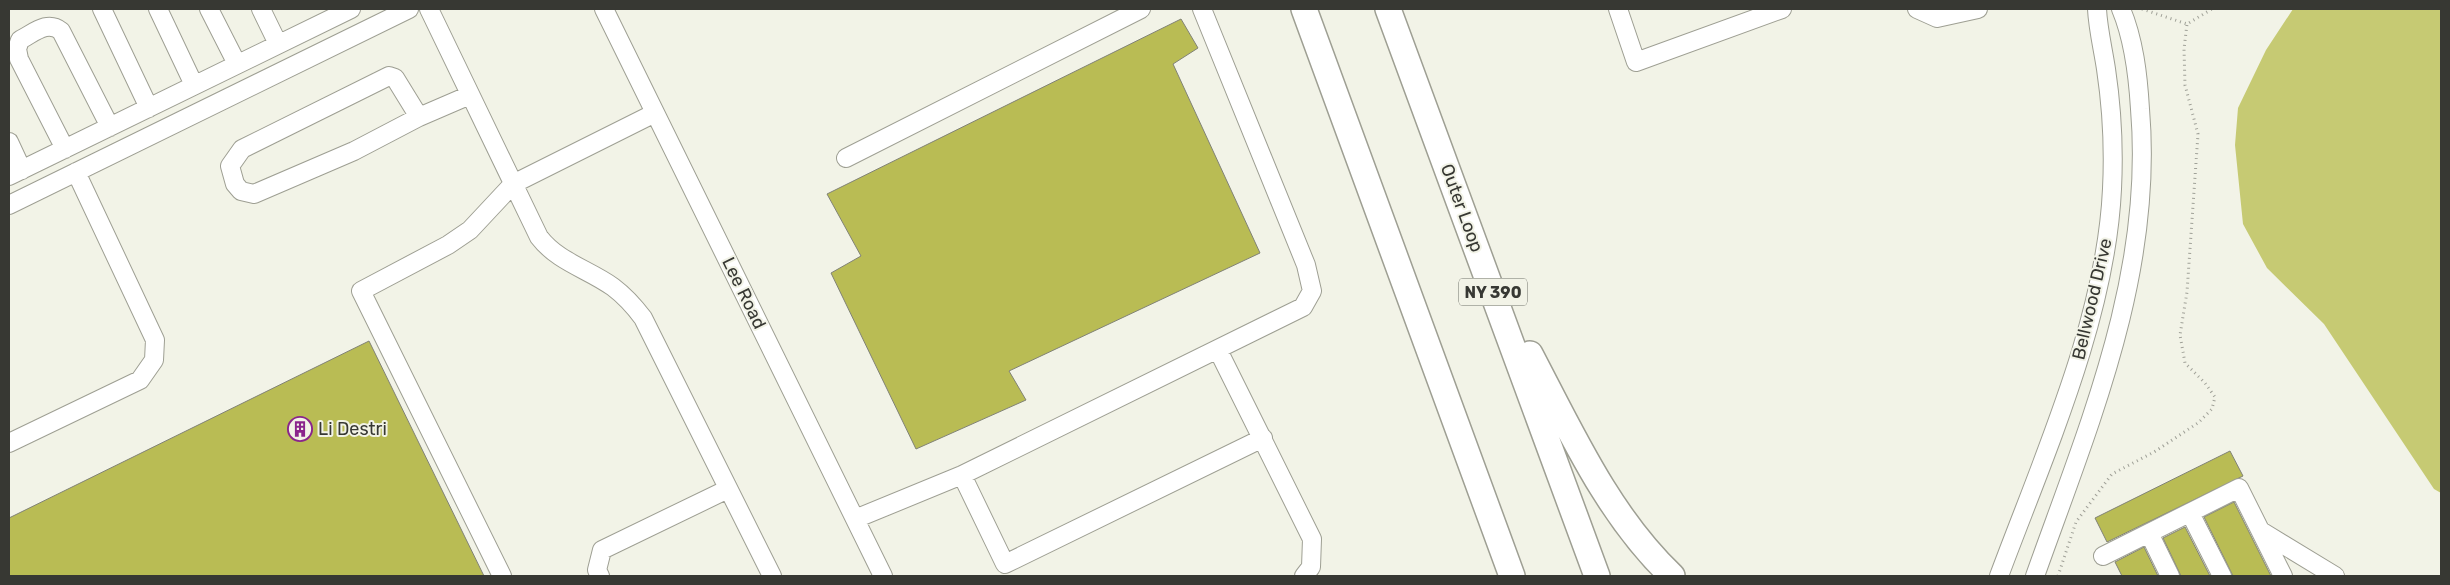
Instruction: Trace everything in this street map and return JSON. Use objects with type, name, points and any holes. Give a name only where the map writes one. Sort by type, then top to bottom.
[{"type":"highway","points":[[1304,9],[1512,576]]},
{"type":"highway","name":"Outer Loop","points":[[1388,9],[1597,576]]},
{"type":"highway","points":[[1473,238],[1513,323],[1597,479],[1632,531],[1672,576]]},
{"type":"street","points":[[102,9],[149,108]]},
{"type":"street","points":[[158,9],[194,86]]},
{"type":"street","points":[[209,9],[237,64]]},
{"type":"street","points":[[261,9],[278,44]]},
{"type":"street","points":[[9,142],[15,173],[278,44],[320,15],[351,9]]},
{"type":"street","points":[[9,205],[409,9]]},
{"type":"street","points":[[429,9],[539,237],[559,257],[612,286],[631,302],[643,318],[772,576]]},
{"type":"street","name":"Lee Road","points":[[604,9],[883,576]]},
{"type":"street","points":[[846,158],[1116,14],[1141,9]]},
{"type":"street","points":[[855,520],[962,475],[1304,307],[1312,291],[1306,265],[1202,9]]},
{"type":"street","points":[[1618,9],[1636,62],[1782,9]]},
{"type":"street","points":[[1917,9],[1937,18],[1978,9]]},
{"type":"street","name":"Bellwood Drive","points":[[2035,576],[2104,378],[2122,317],[2135,254],[2142,190],[2142,125],[2134,57],[2121,9]]},
{"type":"street","name":"Bellwood Drive","points":[[1999,576],[2073,376],[2093,312],[2105,252],[2112,190],[2112,128],[2099,10]]},
{"type":"street","points":[[65,149],[20,59],[17,49],[20,40],[37,30],[46,26],[55,26],[61,31],[110,127]]},
{"type":"street","points":[[419,117],[395,78],[389,76],[242,149],[230,166],[231,174],[241,191],[254,194],[354,151],[419,117],[470,95]]},
{"type":"street","points":[[502,576],[361,291],[448,245],[470,230],[513,184],[656,113]]},
{"type":"street","points":[[9,443],[140,380],[154,360],[155,340],[76,172]]},
{"type":"street","points":[[1218,350],[1312,539],[1310,567],[1304,576]]},
{"type":"street","points":[[962,475],[1005,564],[1262,438]]},
{"type":"street","points":[[2104,556],[2239,488],[2283,576]]},
{"type":"street","points":[[600,576],[597,570],[602,550],[728,489]]},
{"type":"street","points":[[2190,513],[2222,576]]},
{"type":"street","points":[[2260,530],[2334,576]]},
{"type":"street","points":[[2149,533],[2170,576]]},
{"type":"path","points":[[2142,9],[2187,24],[2212,9]]},
{"type":"path","points":[[2058,576],[2076,522],[2112,474],[2154,452],[2198,422],[2212,409],[2215,397],[2205,383],[2185,363],[2180,335],[2191,248],[2198,134],[2185,85],[2184,49],[2187,24]]},
{"type":"green space","points":[[2293,9],[2441,9],[2441,493],[2434,489],[2324,324],[2267,268],[2243,224],[2235,145],[2238,108],[2266,50]]},
{"type":"building","points":[[1181,19],[1198,48],[1173,64],[1260,253],[1009,371],[1026,400],[916,449],[831,273],[861,256],[827,194]]},
{"type":"building","name":"Li Destri","points":[[369,341],[484,576],[9,576],[9,518]]},
{"type":"building","points":[[2230,451],[2243,476],[2107,542],[2095,518]]},
{"type":"building","points":[[2234,502],[2271,576],[2233,576],[2204,517]]},
{"type":"building","points":[[2185,527],[2210,576],[2181,576],[2163,538]]},
{"type":"building","points":[[2144,547],[2158,576],[2122,576],[2115,562]]},
{"type":"place","name":"Li Destri","points":[[300,429]]}]
